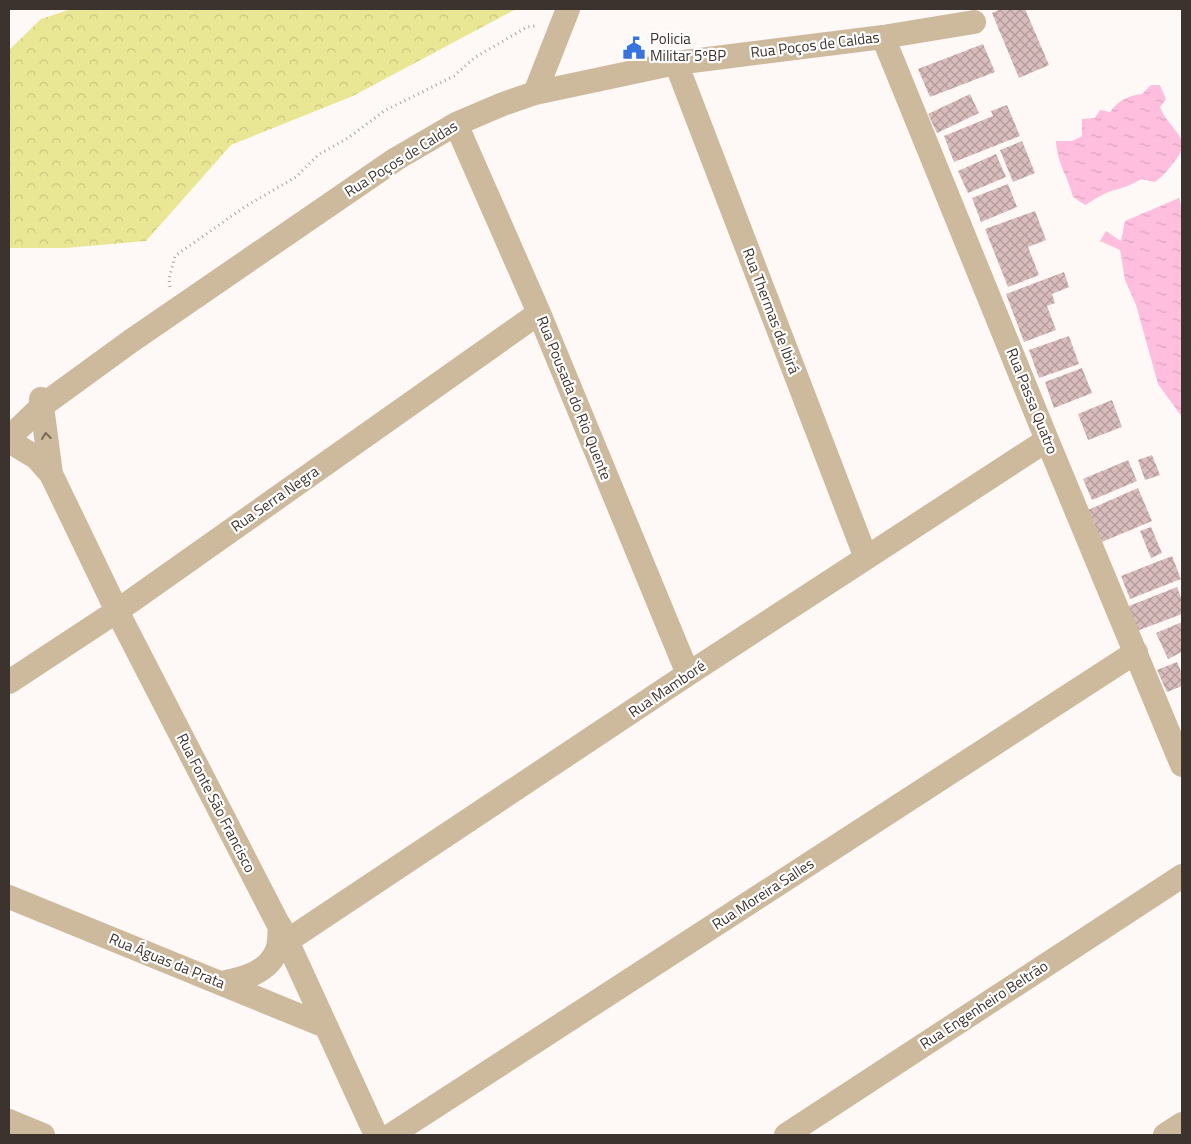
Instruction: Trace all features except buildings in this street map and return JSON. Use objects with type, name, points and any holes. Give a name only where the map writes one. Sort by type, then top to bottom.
[{"type":"street","points":[[535,93],[565,16]]},
{"type":"street","name":"Rua Poços de Caldas","points":[[9,416],[47,399],[396,159],[456,124],[503,104],[535,93],[676,63],[883,37],[974,22]]},
{"type":"street","name":"Rua Passa Quatro","points":[[883,37],[1182,765]]},
{"type":"street","name":"Rua Thermas de Ibirá","points":[[676,63],[866,558]]},
{"type":"street","name":"Rua Pousada do Rio Quente","points":[[456,124],[539,313],[688,674]]},
{"type":"street","name":"Rua Serra Negra","points":[[9,682],[117,611],[539,313]]},
{"type":"street","name":"Rua Poços de Caldas","points":[[9,440],[47,399]]},
{"type":"street","name":"Rua Fonte São Francisco","points":[[47,399],[51,474]]},
{"type":"street","name":"Rua Fonte São Francisco","points":[[9,440],[37,458],[51,474],[117,611],[284,933],[376,1135]]},
{"type":"street","name":"Rua Mamboré","points":[[284,933],[688,674],[1047,440]]},
{"type":"street","name":"Rua Moreira Salles","points":[[391,1135],[1136,652]]},
{"type":"street","name":"Rua Engenheiro Beltrão","points":[[786,1135],[1182,876]]},
{"type":"street","name":"Rua Águas da Prata","points":[[9,897],[325,1026]]},
{"type":"street","points":[[221,983],[241,980],[257,973],[271,960],[278,949],[284,933]]},
{"type":"street","points":[[9,1121],[43,1135]]},
{"type":"street","points":[[1165,1135],[1182,1124]]},
{"type":"path","points":[[173,312],[169,279],[175,256],[246,206],[296,176],[318,155],[348,138],[384,111],[454,76],[474,58],[527,27],[565,16]]},
{"type":"green space","points":[[71,9],[516,9],[353,96],[231,145],[146,241],[66,248],[9,248],[9,50],[41,19]]},
{"type":"water","points":[[1151,85],[1160,85],[1166,99],[1160,107],[1182,140],[1182,150],[1165,173],[1155,182],[1141,179],[1128,186],[1107,192],[1085,205],[1073,197],[1060,163],[1056,141],[1072,141],[1082,136],[1082,119],[1095,118],[1100,110],[1110,112],[1120,102],[1128,97],[1142,94]]},
{"type":"water","points":[[1179,198],[1182,209],[1182,417],[1158,384],[1136,305],[1125,280],[1120,250],[1100,241],[1106,231],[1121,241],[1125,221]]},
{"type":"place","name":"Policia Militar 5ºBP","points":[[634,48]]}]
